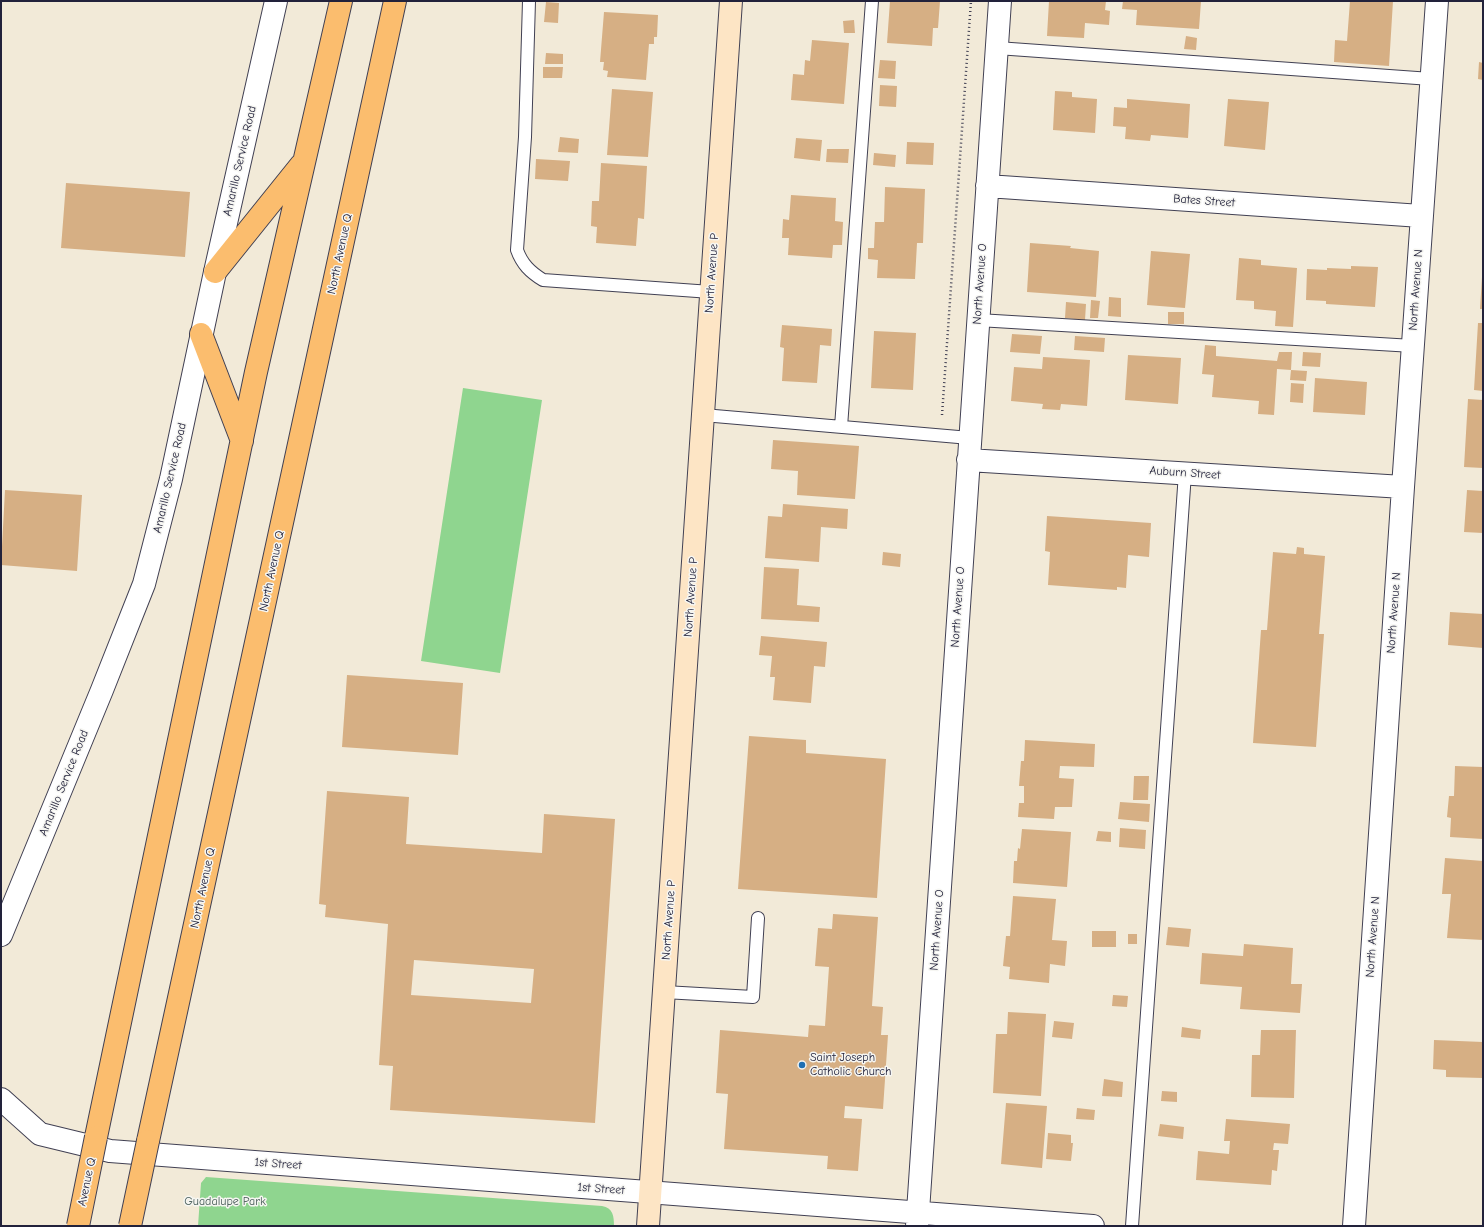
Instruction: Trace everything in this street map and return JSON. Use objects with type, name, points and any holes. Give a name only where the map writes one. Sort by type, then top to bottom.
[{"type":"main road","points":[[103,1144],[116,1041],[242,441],[341,1]]},
{"type":"main road","name":"North Avenue Q","points":[[130,1226],[396,1]]},
{"type":"main road","points":[[215,272],[304,161]]},
{"type":"main road","points":[[202,334],[242,441]]},
{"type":"main road","name":"Avenue Q","points":[[78,1226],[103,1144]]},
{"type":"street","name":"Amarillo Service Road","points":[[1,935],[100,697],[144,584],[171,479],[215,272],[276,1]]},
{"type":"street","name":"North Avenue P","points":[[648,1226],[731,1]]},
{"type":"street","name":"North Avenue O","points":[[917,1220],[1000,1]]},
{"type":"street","name":"North Avenue N","points":[[1354,1226],[1412,346],[1437,1]]},
{"type":"street","name":"Bates Street","points":[[987,186],[1421,216]]},
{"type":"street","name":"Auburn Street","points":[[968,460],[1403,487]]},
{"type":"street","points":[[1,1099],[40,1134],[103,1144]]},
{"type":"street","name":"1st Street","points":[[103,1144],[650,1192],[917,1220],[1092,1226]]},
{"type":"lane","points":[[529,1],[525,137],[517,250],[521,260],[530,271],[543,280],[711,292]]},
{"type":"lane","points":[[841,427],[872,1]]},
{"type":"lane","points":[[997,48],[1431,79]]},
{"type":"lane","points":[[978,320],[1412,346]]},
{"type":"lane","points":[[703,415],[970,438]]},
{"type":"lane","points":[[1132,1226],[1185,473]]},
{"type":"lane","points":[[664,992],[753,997],[758,918]]},
{"type":"path","points":[[942,417],[971,1]]},
{"type":"green space","points":[[463,388],[542,400],[500,673],[421,661]]},
{"type":"green space","name":"Guadalupe Park","points":[[206,1177],[602,1206],[611,1211],[614,1219],[614,1226],[198,1226],[201,1183]]},
{"type":"building","points":[[890,1],[940,1],[938,28],[933,28],[932,46],[887,43]]},
{"type":"building","points":[[1049,1],[1106,1],[1105,10],[1110,11],[1109,25],[1085,23],[1084,38],[1047,36]]},
{"type":"building","points":[[1123,1],[1201,1],[1199,29],[1136,25],[1137,10],[1122,9]]},
{"type":"building","points":[[1350,1],[1393,1],[1389,66],[1334,62],[1335,40],[1347,41]]},
{"type":"building","points":[[546,2],[559,3],[558,23],[544,22]]},
{"type":"building","points":[[604,12],[658,15],[657,37],[654,37],[654,44],[649,44],[646,80],[607,77],[608,71],[603,70],[604,62],[600,62]]},
{"type":"building","points":[[854,20],[855,33],[844,33],[843,21]]},
{"type":"building","points":[[1186,36],[1197,38],[1196,50],[1184,49]]},
{"type":"building","points":[[812,40],[849,43],[844,104],[791,100],[793,74],[804,75],[805,60],[810,61]]},
{"type":"building","points":[[546,53],[563,54],[563,64],[545,64]]},
{"type":"building","points":[[880,60],[896,61],[895,79],[878,78]]},
{"type":"building","points":[[1479,62],[1483,63],[1483,80],[1478,79]]},
{"type":"building","points":[[543,67],[563,67],[562,78],[543,78]]},
{"type":"building","points":[[880,85],[897,86],[896,107],[879,106]]},
{"type":"building","points":[[612,89],[653,92],[648,157],[607,155]]},
{"type":"building","points":[[1055,91],[1072,92],[1072,97],[1097,99],[1095,133],[1053,130]]},
{"type":"building","points":[[1127,99],[1190,104],[1188,138],[1151,135],[1150,141],[1125,139],[1126,127],[1113,126],[1114,107],[1127,108]]},
{"type":"building","points":[[1228,99],[1269,102],[1265,150],[1224,146]]},
{"type":"building","points":[[560,137],[579,139],[578,153],[558,152]]},
{"type":"building","points":[[796,138],[822,140],[820,161],[794,158]]},
{"type":"building","points":[[907,142],[934,143],[933,165],[906,164]]},
{"type":"building","points":[[827,149],[849,149],[848,163],[826,162]]},
{"type":"building","points":[[874,153],[896,155],[895,167],[873,165]]},
{"type":"building","points":[[536,159],[570,161],[568,181],[535,179]]},
{"type":"building","points":[[601,163],[647,166],[644,219],[638,218],[636,246],[596,243],[597,227],[591,226],[592,201],[599,201]]},
{"type":"building","points":[[66,183],[190,192],[185,257],[61,248]]},
{"type":"building","points":[[885,187],[925,189],[923,243],[917,243],[915,279],[877,278],[878,260],[868,259],[868,248],[874,248],[875,222],[884,222]]},
{"type":"building","points":[[791,195],[836,198],[835,221],[843,222],[842,245],[833,245],[832,258],[788,255],[789,238],[782,238],[783,219],[789,220]]},
{"type":"building","points":[[1030,243],[1071,246],[1070,248],[1099,251],[1096,297],[1027,292]]},
{"type":"building","points":[[1151,251],[1190,254],[1185,308],[1147,305]]},
{"type":"building","points":[[1239,258],[1261,260],[1261,265],[1297,268],[1293,327],[1275,326],[1276,311],[1254,309],[1254,301],[1236,300]]},
{"type":"building","points":[[1351,266],[1378,267],[1375,307],[1326,304],[1326,301],[1306,300],[1307,269],[1351,269]]},
{"type":"building","points":[[1482,277],[1483,309],[1480,309]]},
{"type":"building","points":[[1109,297],[1121,298],[1121,317],[1108,316]]},
{"type":"building","points":[[1091,300],[1100,301],[1098,318],[1090,318]]},
{"type":"building","points":[[1066,302],[1086,304],[1085,320],[1065,318]]},
{"type":"building","points":[[1168,312],[1184,312],[1184,324],[1168,324]]},
{"type":"building","points":[[1478,323],[1483,323],[1483,391],[1474,390]]},
{"type":"building","points":[[782,325],[832,329],[831,346],[820,345],[817,383],[782,381],[784,348],[780,347]]},
{"type":"building","points":[[874,331],[916,333],[913,390],[871,388]]},
{"type":"building","points":[[1012,334],[1042,336],[1040,354],[1010,352]]},
{"type":"building","points":[[1075,336],[1105,338],[1104,352],[1074,350]]},
{"type":"building","points":[[1205,345],[1216,346],[1216,356],[1277,361],[1279,352],[1292,352],[1291,370],[1277,369],[1274,415],[1258,414],[1259,401],[1212,397],[1214,375],[1202,374]]},
{"type":"building","points":[[1303,352],[1321,353],[1320,367],[1302,366]]},
{"type":"building","points":[[1128,355],[1181,358],[1178,404],[1125,400]]},
{"type":"building","points":[[1043,357],[1090,360],[1087,406],[1061,404],[1060,410],[1042,409],[1043,404],[1011,401],[1014,367],[1042,369]]},
{"type":"building","points":[[1291,370],[1307,371],[1306,381],[1290,380]]},
{"type":"building","points":[[1315,378],[1367,382],[1365,415],[1313,412]]},
{"type":"building","points":[[1291,383],[1304,384],[1303,403],[1290,402]]},
{"type":"building","points":[[1468,399],[1483,400],[1483,468],[1464,467]]},
{"type":"building","points":[[773,440],[859,446],[855,499],[797,495],[798,471],[771,469]]},
{"type":"building","points":[[5,490],[82,495],[77,571],[1,565]]},
{"type":"building","points":[[1467,490],[1483,491],[1483,533],[1464,532]]},
{"type":"building","points":[[783,504],[848,509],[847,529],[821,527],[819,562],[765,558],[768,516],[782,517]]},
{"type":"building","points":[[1047,516],[1151,523],[1149,557],[1128,555],[1126,588],[1117,587],[1117,590],[1048,585],[1050,552],[1045,551]]},
{"type":"building","points":[[1297,547],[1304,548],[1304,554],[1325,556],[1319,634],[1324,634],[1316,747],[1253,743],[1261,630],[1267,630],[1273,552],[1296,554]]},
{"type":"building","points":[[883,552],[901,554],[900,567],[882,565]]},
{"type":"building","points":[[764,567],[799,569],[797,605],[820,607],[819,622],[761,619]]},
{"type":"building","points":[[1450,612],[1483,614],[1483,648],[1448,645]]},
{"type":"building","points":[[761,636],[827,642],[825,667],[814,666],[811,703],[773,700],[775,677],[770,677],[772,656],[759,655]]},
{"type":"building","points":[[347,675],[463,683],[458,755],[342,747]]},
{"type":"building","points":[[749,736],[806,740],[806,753],[886,759],[877,898],[738,889]]},
{"type":"building","points":[[1025,740],[1095,744],[1094,767],[1060,766],[1059,778],[1074,779],[1072,807],[1055,807],[1054,819],[1018,817],[1019,803],[1024,803],[1024,786],[1019,786],[1021,761],[1024,761]]},
{"type":"building","points":[[1455,766],[1483,767],[1483,839],[1450,837],[1451,818],[1447,817],[1449,796],[1454,796]]},
{"type":"building","points":[[1134,776],[1149,776],[1148,800],[1133,800]]},
{"type":"building","points":[[327,791],[409,797],[406,844],[542,853],[544,814],[615,819],[595,1123],[390,1110],[393,1066],[379,1065],[388,924],[325,917],[326,905],[319,904]],"holes":[[[414,960],[534,969],[531,1003],[411,995]]]},
{"type":"building","points":[[1120,802],[1150,804],[1149,822],[1118,819]]},
{"type":"building","points":[[1120,828],[1146,830],[1145,849],[1119,847]]},
{"type":"building","points":[[1022,829],[1071,832],[1067,887],[1013,883],[1014,861],[1017,861],[1018,848],[1020,849]]},
{"type":"building","points":[[1098,831],[1111,832],[1111,842],[1096,841]]},
{"type":"building","points":[[1445,858],[1483,861],[1483,940],[1447,938],[1451,894],[1442,894]]},
{"type":"building","points":[[1013,896],[1056,899],[1052,940],[1067,941],[1065,966],[1050,964],[1049,983],[1009,979],[1010,967],[1003,966],[1006,936],[1010,936]]},
{"type":"building","name":"Saint Joseph Catholic Church","points":[[833,914],[878,917],[872,1006],[883,1007],[881,1035],[888,1035],[883,1109],[845,1106],[844,1118],[862,1119],[858,1171],[827,1169],[828,1156],[724,1149],[728,1094],[716,1093],[720,1030],[808,1037],[809,1025],[825,1026],[829,967],[815,966],[818,928],[832,929]]},
{"type":"building","points":[[1168,927],[1191,929],[1189,947],[1166,945]]},
{"type":"building","points":[[1092,931],[1116,931],[1116,947],[1092,947]]},
{"type":"building","points":[[1128,934],[1137,934],[1137,944],[1128,944]]},
{"type":"building","points":[[1244,944],[1293,948],[1291,984],[1302,984],[1300,1013],[1240,1009],[1242,987],[1200,984],[1202,953],[1243,956]]},
{"type":"building","points":[[1113,995],[1128,996],[1127,1007],[1112,1006]]},
{"type":"building","points":[[1008,1012],[1046,1014],[1041,1096],[993,1093],[996,1034],[1007,1034]]},
{"type":"building","points":[[1054,1021],[1074,1023],[1072,1039],[1052,1037]]},
{"type":"building","points":[[1182,1027],[1201,1030],[1200,1039],[1181,1037]]},
{"type":"building","points":[[1261,1030],[1296,1030],[1294,1098],[1251,1097],[1252,1055],[1260,1055]]},
{"type":"building","points":[[1434,1040],[1483,1042],[1483,1078],[1446,1077],[1446,1070],[1433,1069]]},
{"type":"building","points":[[1104,1079],[1123,1082],[1122,1097],[1102,1096]]},
{"type":"building","points":[[1162,1091],[1177,1092],[1177,1102],[1161,1101]]},
{"type":"building","points":[[1006,1103],[1047,1106],[1042,1168],[1001,1164]]},
{"type":"building","points":[[1077,1108],[1095,1110],[1094,1120],[1076,1119]]},
{"type":"building","points":[[1226,1119],[1290,1124],[1288,1144],[1274,1143],[1273,1150],[1279,1150],[1277,1171],[1272,1170],[1271,1185],[1196,1180],[1198,1151],[1229,1154],[1230,1141],[1224,1141]]},
{"type":"building","points":[[1160,1124],[1184,1127],[1183,1139],[1158,1136]]},
{"type":"building","points":[[1048,1133],[1071,1135],[1071,1143],[1073,1143],[1071,1161],[1046,1159]]},
{"type":"place","name":"Saint Joseph Catholic Church","points":[[802,1065]]}]
